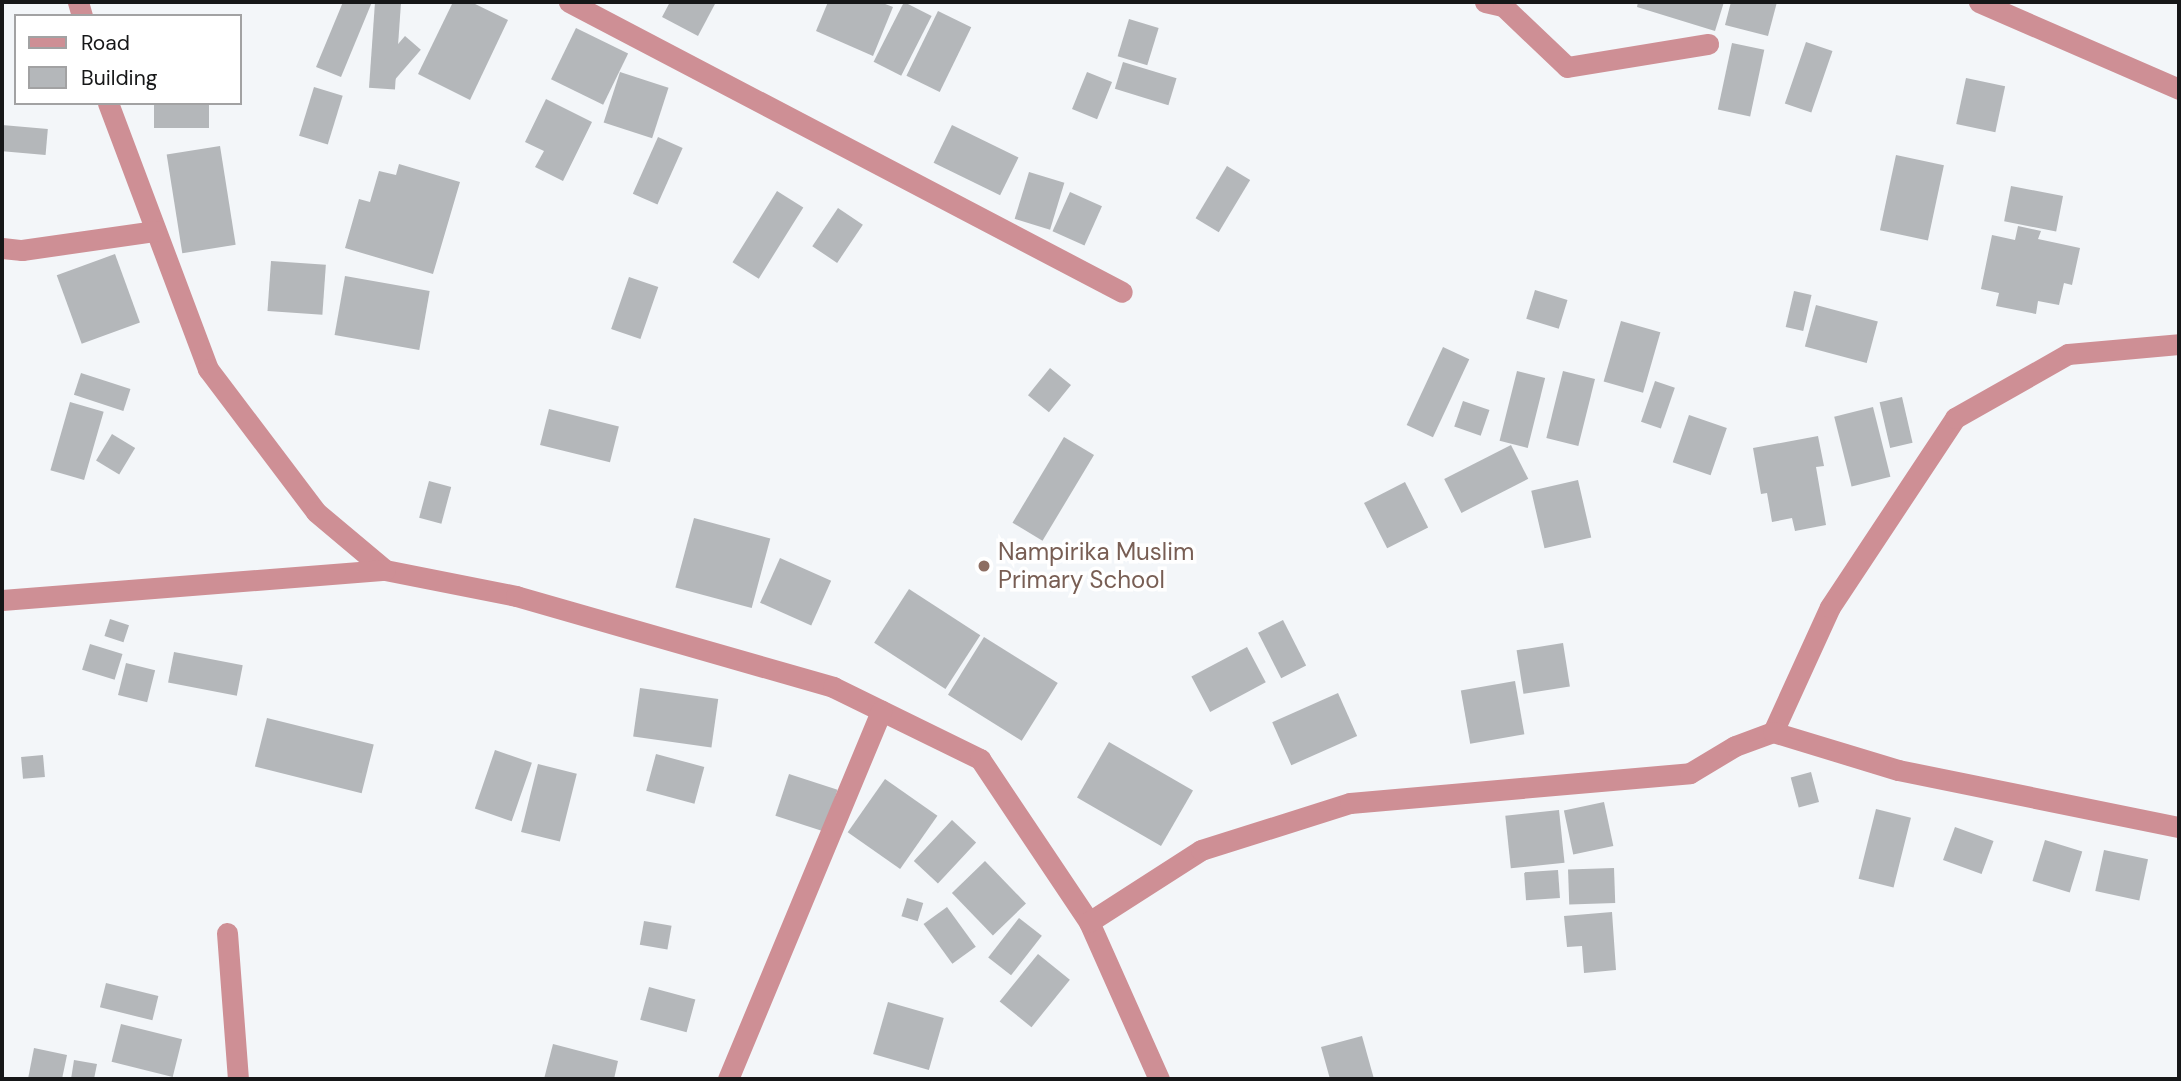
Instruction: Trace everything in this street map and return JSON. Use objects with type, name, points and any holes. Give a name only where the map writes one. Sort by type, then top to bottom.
[{"type":"street","points":[[569,2],[1122,292]]},
{"type":"street","points":[[1485,2],[1503,6],[1567,67],[1708,44]]},
{"type":"street","points":[[1979,2],[2179,89]]},
{"type":"street","points":[[109,105],[208,369],[316,512],[385,570]]},
{"type":"street","points":[[2,248],[22,250],[156,231]]},
{"type":"street","points":[[1773,732],[1829,607],[1955,418],[2068,354],[2179,344]]},
{"type":"street","points":[[2,600],[385,570],[530,600],[833,687],[980,760],[1088,922],[1159,1079]]},
{"type":"street","points":[[728,1079],[881,711]]},
{"type":"street","points":[[1088,922],[1201,850],[1350,803],[1690,773],[1735,746],[1773,732],[1898,770],[2179,827]]},
{"type":"street","points":[[227,933],[238,1079]]},
{"type":"building","points":[[343,2],[372,2],[341,77],[316,67]]},
{"type":"building","points":[[375,2],[401,4],[395,90],[369,88]]},
{"type":"building","points":[[453,2],[471,2],[508,20],[470,100],[418,74]]},
{"type":"building","points":[[670,2],[716,2],[698,36],[662,17]]},
{"type":"building","points":[[828,2],[880,2],[893,7],[873,56],[816,31]]},
{"type":"building","points":[[904,2],[932,16],[901,76],[874,62]]},
{"type":"building","points":[[1638,2],[1724,2],[1715,31],[1637,7]]},
{"type":"building","points":[[1731,2],[1777,2],[1768,36],[1725,25]]},
{"type":"building","points":[[938,11],[971,27],[940,92],[906,76]]},
{"type":"building","points":[[1129,19],[1159,28],[1147,65],[1118,56]]},
{"type":"building","points":[[576,28],[628,53],[603,105],[551,79]]},
{"type":"building","points":[[405,36],[421,50],[391,84],[375,70]]},
{"type":"building","points":[[1806,42],[1832,51],[1811,113],[1785,103]]},
{"type":"building","points":[[1732,43],[1764,50],[1750,116],[1718,110]]},
{"type":"building","points":[[1123,62],[1177,78],[1168,105],[1115,89]]},
{"type":"building","points":[[620,72],[669,88],[652,138],[604,122]]},
{"type":"building","points":[[1087,72],[1112,82],[1097,119],[1072,109]]},
{"type":"building","points":[[1966,78],[2005,86],[1995,132],[1956,124]]},
{"type":"building","points":[[314,87],[343,96],[328,145],[299,136]]},
{"type":"building","points":[[546,99],[592,122],[563,181],[535,167],[544,151],[525,142]]},
{"type":"building","points":[[154,105],[209,105],[209,128],[154,128]]},
{"type":"building","points":[[2,125],[48,129],[46,155],[2,151]]},
{"type":"building","points":[[952,125],[1019,157],[1000,195],[934,163]]},
{"type":"building","points":[[658,137],[683,148],[657,205],[633,194]]},
{"type":"building","points":[[220,146],[236,245],[182,253],[167,154]]},
{"type":"building","points":[[1896,155],[1944,165],[1928,241],[1880,230]]},
{"type":"building","points":[[399,164],[460,182],[433,274],[345,248],[359,199],[370,202],[379,171],[396,175]]},
{"type":"building","points":[[1227,166],[1250,180],[1219,232],[1196,218]]},
{"type":"building","points":[[1029,172],[1064,183],[1050,230],[1015,219]]},
{"type":"building","points":[[2011,186],[2063,196],[2056,231],[2004,221]]},
{"type":"building","points":[[777,191],[803,207],[759,279],[732,262]]},
{"type":"building","points":[[1070,192],[1102,206],[1084,246],[1053,231]]},
{"type":"building","points":[[838,208],[863,225],[837,263],[812,246]]},
{"type":"building","points":[[2018,226],[2041,231],[2038,239],[2080,248],[2072,285],[2064,283],[2059,305],[2038,301],[2036,314],[1996,306],[1999,293],[1981,289],[1992,235],[2015,240]]},
{"type":"building","points":[[115,254],[140,323],[82,344],[57,275]]},
{"type":"building","points":[[271,261],[326,265],[322,315],[268,311]]},
{"type":"building","points":[[345,276],[430,291],[419,350],[335,335]]},
{"type":"building","points":[[629,277],[658,287],[640,339],[611,329]]},
{"type":"building","points":[[1535,290],[1568,300],[1559,329],[1526,319]]},
{"type":"building","points":[[1794,291],[1812,295],[1803,331],[1786,327]]},
{"type":"building","points":[[1816,305],[1878,322],[1867,363],[1805,347]]},
{"type":"building","points":[[1621,321],[1660,332],[1643,393],[1604,382]]},
{"type":"building","points":[[1443,347],[1469,359],[1433,437],[1407,425]]},
{"type":"building","points":[[1050,368],[1071,385],[1049,412],[1028,395]]},
{"type":"building","points":[[1517,371],[1545,378],[1528,448],[1500,441]]},
{"type":"building","points":[[1563,371],[1595,379],[1578,446],[1546,438]]},
{"type":"building","points":[[81,373],[130,389],[123,411],[74,395]]},
{"type":"building","points":[[1655,381],[1675,388],[1661,428],[1641,422]]},
{"type":"building","points":[[1902,397],[1913,443],[1890,448],[1880,402]]},
{"type":"building","points":[[1463,401],[1489,410],[1481,436],[1454,427]]},
{"type":"building","points":[[70,402],[104,412],[84,480],[50,470]]},
{"type":"building","points":[[1873,407],[1890,477],[1852,487],[1834,417]]},
{"type":"building","points":[[549,409],[619,426],[610,462],[540,445]]},
{"type":"building","points":[[1689,415],[1727,428],[1711,475],[1673,462]]},
{"type":"building","points":[[112,434],[135,448],[119,474],[96,461]]},
{"type":"building","points":[[1818,436],[1824,466],[1816,467],[1826,525],[1795,531],[1792,518],[1772,522],[1767,493],[1761,494],[1753,448]]},
{"type":"building","points":[[1064,437],[1094,455],[1042,541],[1012,523]]},
{"type":"building","points":[[1511,445],[1528,479],[1461,513],[1444,479]]},
{"type":"building","points":[[1578,480],[1591,537],[1545,548],[1531,491]]},
{"type":"building","points":[[429,481],[451,487],[441,524],[419,518]]},
{"type":"building","points":[[1405,482],[1428,527],[1387,548],[1364,503]]},
{"type":"building","points":[[694,518],[770,538],[752,608],[675,588]]},
{"type":"building","points":[[780,558],[831,581],[811,626],[760,603]]},
{"type":"building","points":[[909,589],[980,635],[945,689],[874,643]]},
{"type":"building","points":[[110,619],[129,625],[123,642],[104,636]]},
{"type":"building","points":[[1283,620],[1306,665],[1281,678],[1258,633]]},
{"type":"building","points":[[984,637],[1058,683],[1022,741],[948,695]]},
{"type":"building","points":[[1563,643],[1570,686],[1523,694],[1517,650]]},
{"type":"building","points":[[90,644],[123,654],[115,680],[82,670]]},
{"type":"building","points":[[1247,647],[1266,682],[1210,712],[1191,677]]},
{"type":"building","points":[[174,652],[243,665],[237,696],[168,682]]},
{"type":"building","points":[[126,663],[155,670],[147,702],[118,695]]},
{"type":"building","points":[[1515,681],[1524,734],[1470,744],[1461,691]]},
{"type":"building","points":[[640,688],[718,699],[711,748],[633,737]]},
{"type":"building","points":[[1338,693],[1357,736],[1291,765],[1272,722]]},
{"type":"building","points":[[267,718],[374,745],[362,793],[255,767]]},
{"type":"building","points":[[1109,742],[1193,790],[1161,846],[1077,797]]},
{"type":"building","points":[[495,750],[532,763],[512,821],[475,809]]},
{"type":"building","points":[[656,754],[704,767],[694,804],[646,791]]},
{"type":"building","points":[[43,755],[45,777],[23,779],[21,757]]},
{"type":"building","points":[[538,764],[577,774],[560,842],[521,832]]},
{"type":"building","points":[[1811,772],[1819,802],[1799,807],[1791,777]]},
{"type":"building","points":[[789,774],[838,790],[824,832],[775,816]]},
{"type":"building","points":[[885,779],[937,816],[900,869],[848,832]]},
{"type":"building","points":[[1604,802],[1613,846],[1573,855],[1564,811]]},
{"type":"building","points":[[1876,809],[1911,818],[1894,888],[1859,879]]},
{"type":"building","points":[[1559,810],[1565,863],[1511,868],[1505,816]]},
{"type":"building","points":[[952,820],[976,843],[938,883],[914,861]]},
{"type":"building","points":[[1955,827],[1994,841],[1982,874],[1943,860]]},
{"type":"building","points":[[2045,840],[2082,851],[2070,893],[2032,881]]},
{"type":"building","points":[[2104,850],[2148,859],[2139,900],[2095,891]]},
{"type":"building","points":[[985,861],[1026,903],[993,935],[952,893]]},
{"type":"building","points":[[1614,868],[1615,903],[1569,905],[1568,870]]},
{"type":"building","points":[[1558,870],[1560,898],[1526,900],[1524,872]]},
{"type":"building","points":[[907,898],[923,903],[918,921],[901,916]]},
{"type":"building","points":[[947,907],[976,947],[952,964],[924,924]]},
{"type":"building","points":[[1612,912],[1616,970],[1584,973],[1582,946],[1567,947],[1564,916]]},
{"type":"building","points":[[1019,918],[1042,936],[1011,975],[988,957]]},
{"type":"building","points":[[644,921],[672,926],[667,949],[640,945]]},
{"type":"building","points":[[1038,954],[1070,980],[1031,1027],[1000,1001]]},
{"type":"building","points":[[106,983],[158,996],[152,1020],[100,1007]]},
{"type":"building","points":[[649,987],[695,999],[687,1032],[640,1020]]},
{"type":"building","points":[[888,1002],[944,1018],[929,1070],[873,1054]]},
{"type":"building","points":[[121,1024],[182,1039],[173,1077],[112,1062]]},
{"type":"building","points":[[1362,1036],[1374,1079],[1330,1079],[1321,1047]]},
{"type":"building","points":[[553,1044],[618,1061],[614,1079],[544,1079]]},
{"type":"building","points":[[34,1048],[67,1055],[62,1079],[28,1079]]},
{"type":"building","points":[[74,1060],[97,1064],[94,1079],[71,1079]]},
{"type":"place","name":"Nampirika Muslim Primary School","points":[[984,566]]}]
